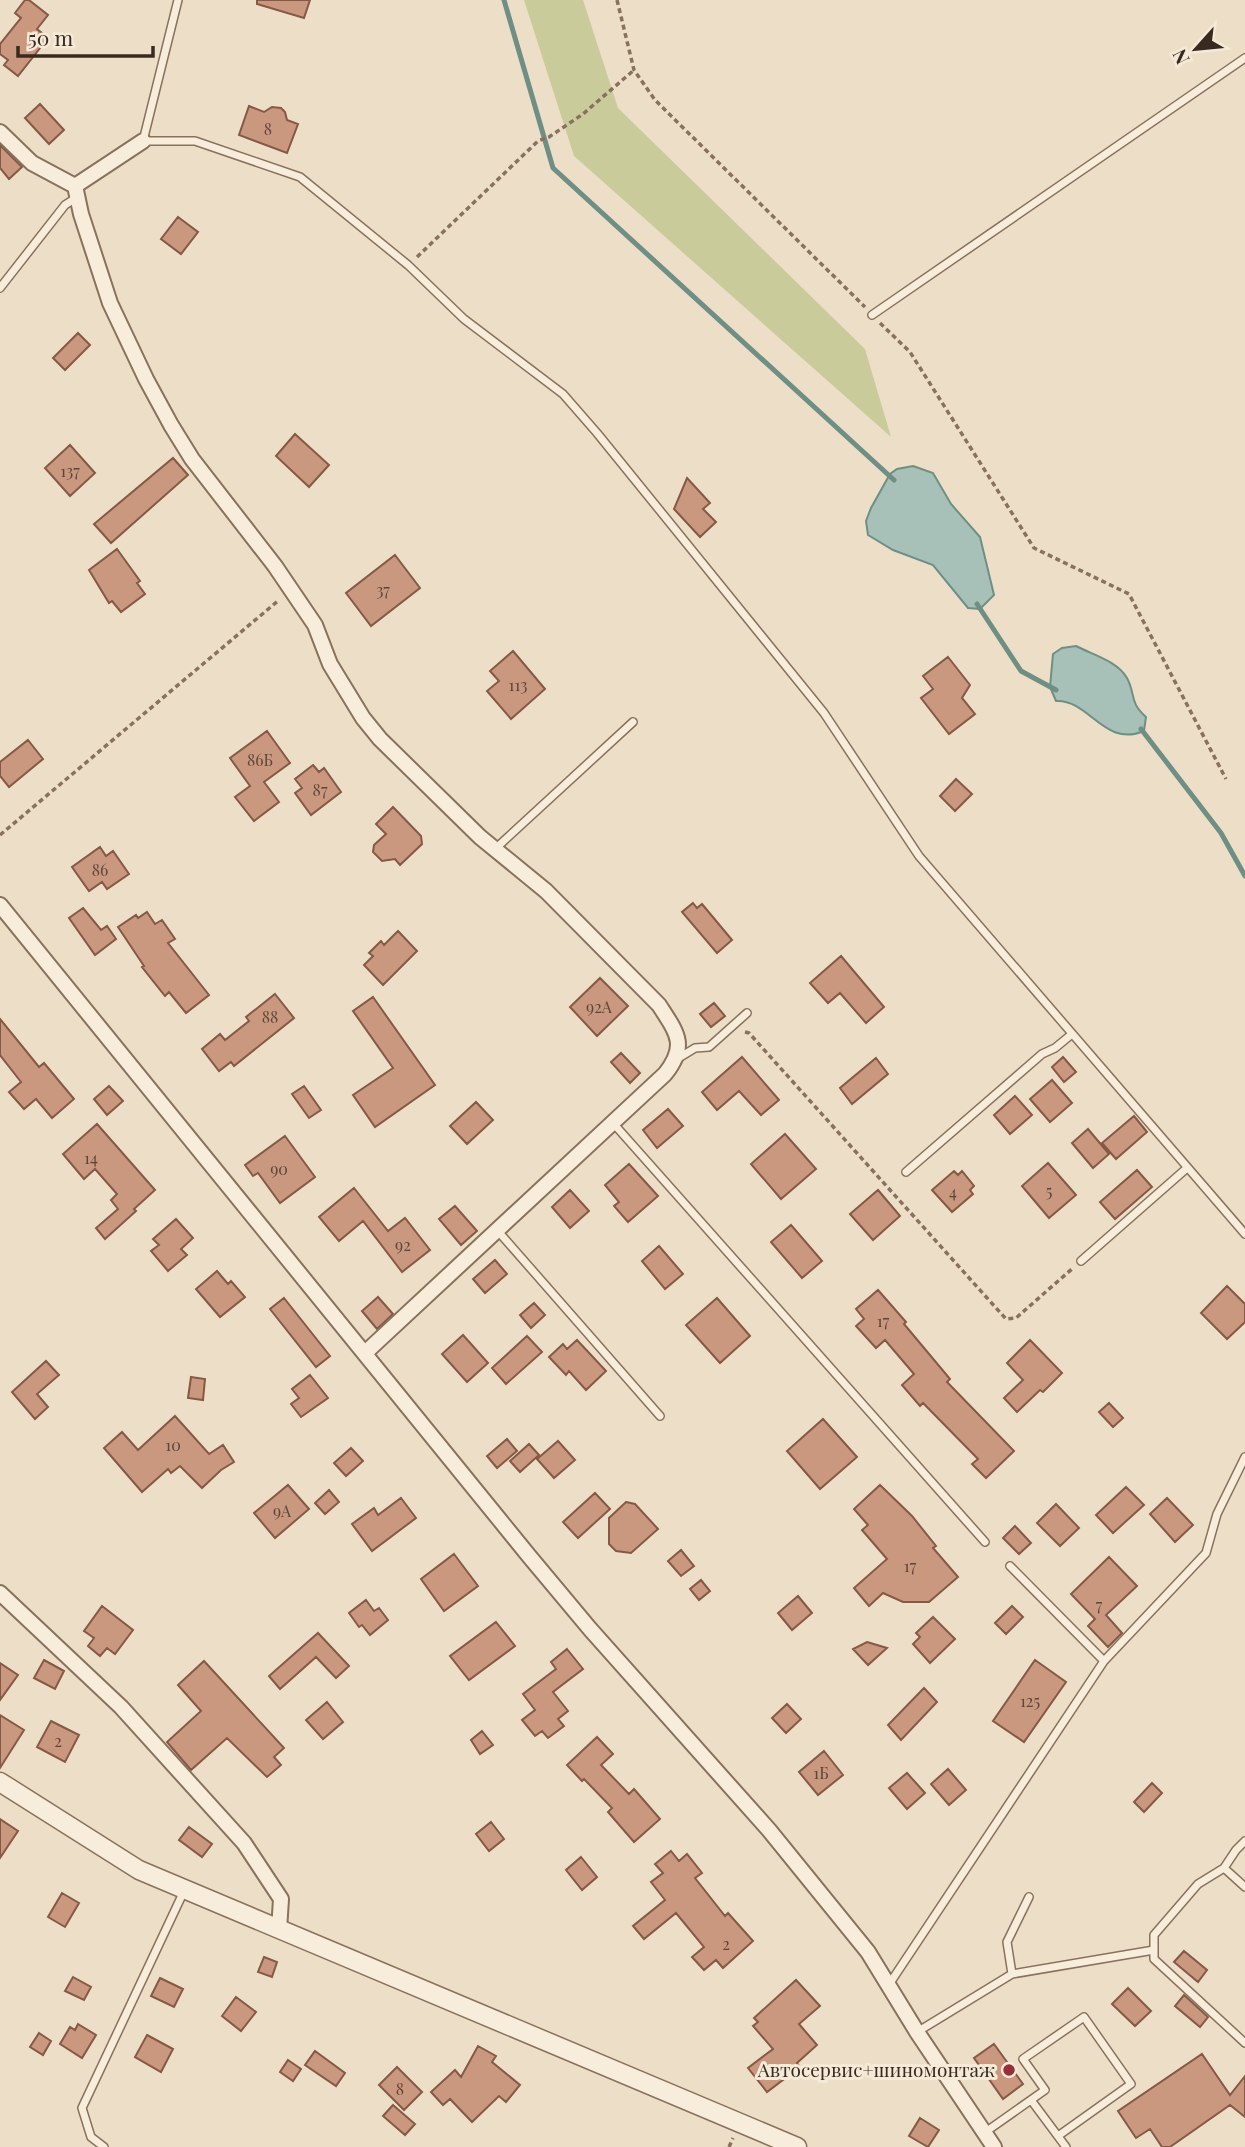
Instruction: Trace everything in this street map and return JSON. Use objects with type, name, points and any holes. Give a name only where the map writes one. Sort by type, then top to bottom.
[{"type":"street","points":[[0,132],[32,163],[75,192],[110,303],[171,425],[192,458],[315,625],[330,664],[363,718],[380,739],[495,849],[546,891],[659,1004],[680,1042],[677,1059],[665,1074],[365,1353]]},
{"type":"street","points":[[75,192],[143,141]]},
{"type":"street","points":[[0,905],[590,1629],[769,1830],[867,1952],[994,2147]]},
{"type":"street","points":[[0,1593],[121,1707],[244,1843],[281,1899],[279,1930]]},
{"type":"street","points":[[0,1782],[139,1870],[184,1891],[797,2147]]},
{"type":"lane","points":[[176,0],[177,9],[143,141],[195,141],[300,177],[408,265],[464,319],[563,394],[824,713],[919,856],[1245,1234]]},
{"type":"lane","points":[[872,315],[1245,58]]},
{"type":"lane","points":[[0,288],[75,192]]},
{"type":"lane","points":[[495,849],[633,722]]},
{"type":"lane","points":[[677,1059],[695,1048],[709,1046],[747,1013]]},
{"type":"lane","points":[[906,1172],[1042,1054],[1055,1048],[1072,1034]]},
{"type":"lane","points":[[612,1122],[985,1542]]},
{"type":"lane","points":[[1081,1261],[1187,1168]]},
{"type":"lane","points":[[497,1230],[660,1416]]},
{"type":"lane","points":[[888,1986],[1104,1661],[1206,1553],[1217,1514],[1245,1457]]},
{"type":"lane","points":[[1010,1566],[1104,1661]]},
{"type":"lane","points":[[1245,1841],[1224,1868],[1198,1884],[1154,1935],[1154,1959],[1245,2043]]},
{"type":"lane","points":[[1224,1868],[1245,1886]]},
{"type":"lane","points":[[104,2147],[91,2137],[82,2108],[184,1891]]},
{"type":"lane","points":[[1012,1974],[1007,1942],[1029,1897]]},
{"type":"lane","points":[[917,2032],[1012,1974],[1154,1950]]},
{"type":"lane","points":[[984,2133],[1045,2090],[1023,2059],[1084,2017],[1131,2084],[1058,2136]]},
{"type":"lane","points":[[1031,2100],[1066,2147]]},
{"type":"path","points":[[617,0],[634,70],[655,100],[910,352],[1034,548],[1129,594],[1226,779]]},
{"type":"path","points":[[408,265],[538,141],[549,137],[583,114],[634,70]]},
{"type":"path","points":[[0,835],[291,589]]},
{"type":"path","points":[[729,1029],[749,1033],[1006,1319],[1016,1318],[1081,1261]]},
{"type":"green space","points":[[524,0],[583,0],[618,108],[865,349],[891,437],[574,156]]},
{"type":"water","points":[[913,466],[933,473],[951,504],[980,537],[994,595],[980,609],[968,608],[933,565],[893,550],[868,535],[866,521],[890,474],[897,469]]},
{"type":"water","points":[[1076,646],[1123,672],[1137,707],[1146,717],[1144,731],[1130,735],[1118,733],[1078,707],[1068,702],[1056,701],[1050,687],[1053,654],[1062,648]]},
{"type":"building","points":[[25,0],[29,0],[48,15],[37,29],[48,38],[18,76],[4,65],[8,60],[0,54],[0,44],[21,18],[15,13]]},
{"type":"building","points":[[257,0],[310,0],[304,18],[257,4]]},
{"type":"building","points":[[40,104],[64,130],[49,144],[25,118]]},
{"type":"building","points":[[249,106],[264,112],[272,107],[281,108],[287,120],[298,124],[287,153],[239,135]]},
{"type":"building","points":[[0,145],[22,167],[9,179],[0,168]]},
{"type":"building","points":[[178,217],[198,232],[181,254],[161,239]]},
{"type":"building","points":[[78,333],[90,345],[65,370],[53,358]]},
{"type":"building","points":[[295,434],[329,465],[309,487],[276,456]]},
{"type":"building","points":[[70,445],[95,473],[70,496],[45,468]]},
{"type":"building","points":[[173,458],[188,475],[111,543],[94,524]]},
{"type":"building","points":[[687,478],[710,503],[703,509],[716,522],[700,537],[674,509]]},
{"type":"building","points":[[117,549],[140,581],[137,583],[145,594],[121,612],[112,601],[109,603],[89,570]]},
{"type":"building","points":[[395,555],[420,588],[371,626],[346,593]]},
{"type":"building","points":[[513,651],[545,689],[511,719],[487,691],[499,681],[490,671]]},
{"type":"building","points":[[948,657],[970,685],[962,698],[975,714],[949,734],[921,698],[933,689],[923,676]]},
{"type":"building","points":[[267,731],[290,763],[264,782],[279,802],[254,821],[235,797],[250,786],[230,758]]},
{"type":"building","points":[[28,740],[43,759],[9,787],[0,776],[0,762]]},
{"type":"building","points":[[313,765],[319,772],[324,768],[341,792],[311,815],[295,793],[302,788],[295,779]]},
{"type":"building","points":[[956,779],[972,794],[955,811],[940,796]]},
{"type":"building","points":[[393,807],[421,836],[422,844],[400,865],[395,859],[382,861],[373,852],[374,845],[386,834],[376,824]]},
{"type":"building","points":[[100,847],[106,856],[113,851],[129,874],[107,889],[102,882],[89,891],[72,867]]},
{"type":"building","points":[[693,903],[697,908],[702,904],[732,940],[717,953],[682,912]]},
{"type":"building","points":[[83,908],[101,930],[107,926],[116,939],[95,955],[69,918]]},
{"type":"building","points":[[147,912],[155,924],[162,920],[175,939],[168,943],[209,995],[186,1013],[169,992],[165,996],[142,967],[144,966],[118,927],[136,915],[138,918]]},
{"type":"building","points":[[398,931],[417,951],[383,985],[364,965],[373,956],[369,953],[381,941],[384,945]]},
{"type":"building","points":[[841,956],[884,1007],[866,1023],[840,993],[828,1003],[810,983]]},
{"type":"building","points":[[600,978],[628,1006],[597,1036],[570,1007]]},
{"type":"building","points":[[275,994],[294,1018],[234,1066],[231,1062],[219,1071],[202,1049],[220,1034],[225,1040],[249,1021],[246,1017]]},
{"type":"building","points":[[373,997],[435,1085],[375,1127],[353,1095],[393,1068],[353,1011]]},
{"type":"building","points":[[714,1003],[725,1016],[711,1027],[700,1014]]},
{"type":"building","points":[[0,1019],[39,1067],[44,1063],[74,1099],[52,1118],[36,1099],[24,1109],[9,1092],[21,1082],[0,1055]]},
{"type":"building","points":[[621,1053],[640,1073],[630,1083],[611,1062]]},
{"type":"building","points":[[742,1057],[779,1100],[761,1115],[739,1091],[717,1110],[702,1092]]},
{"type":"building","points":[[1063,1057],[1076,1072],[1064,1082],[1052,1067]]},
{"type":"building","points":[[876,1058],[888,1074],[852,1104],[840,1088]]},
{"type":"building","points":[[1052,1080],[1072,1103],[1050,1122],[1030,1099]]},
{"type":"building","points":[[109,1086],[123,1101],[107,1115],[94,1099]]},
{"type":"building","points":[[304,1086],[321,1110],[309,1118],[292,1094]]},
{"type":"building","points":[[1015,1096],[1032,1115],[1010,1134],[994,1115]]},
{"type":"building","points":[[476,1102],[493,1120],[467,1144],[450,1126]]},
{"type":"building","points":[[668,1109],[683,1126],[657,1148],[643,1130]]},
{"type":"building","points":[[1134,1116],[1147,1132],[1116,1159],[1102,1143]]},
{"type":"building","points":[[97,1124],[155,1190],[105,1239],[96,1228],[118,1209],[111,1200],[117,1194],[95,1169],[84,1179],[63,1154]]},
{"type":"building","points":[[1088,1129],[1109,1154],[1093,1168],[1072,1143]]},
{"type":"building","points":[[785,1134],[816,1169],[781,1199],[751,1164]]},
{"type":"building","points":[[285,1136],[315,1177],[280,1203],[258,1173],[253,1176],[245,1165]]},
{"type":"building","points":[[1048,1163],[1076,1195],[1049,1218],[1022,1186]]},
{"type":"building","points":[[629,1164],[658,1196],[628,1222],[614,1206],[619,1202],[605,1185]]},
{"type":"building","points":[[1137,1170],[1152,1187],[1115,1219],[1100,1202]]},
{"type":"building","points":[[954,1171],[958,1175],[962,1171],[974,1186],[970,1190],[973,1194],[952,1212],[932,1190]]},
{"type":"building","points":[[354,1188],[388,1231],[405,1218],[430,1250],[402,1272],[363,1221],[339,1241],[319,1217]]},
{"type":"building","points":[[570,1190],[589,1211],[570,1228],[552,1207]]},
{"type":"building","points":[[878,1190],[900,1216],[873,1240],[850,1214]]},
{"type":"building","points":[[455,1206],[477,1231],[461,1245],[439,1219]]},
{"type":"building","points":[[176,1219],[193,1238],[181,1249],[187,1255],[168,1271],[151,1251],[159,1245],[153,1239]]},
{"type":"building","points":[[791,1225],[822,1261],[802,1278],[771,1242]]},
{"type":"building","points":[[659,1246],[683,1274],[665,1289],[642,1261]]},
{"type":"building","points":[[495,1260],[507,1274],[485,1293],[473,1279]]},
{"type":"building","points":[[217,1271],[228,1284],[231,1281],[245,1297],[220,1317],[196,1289]]},
{"type":"building","points":[[1227,1286],[1245,1304],[1245,1322],[1227,1339],[1201,1313]]},
{"type":"building","points":[[878,1290],[950,1379],[947,1382],[1014,1451],[986,1478],[972,1464],[978,1459],[923,1403],[920,1406],[902,1385],[914,1374],[885,1340],[876,1348],[856,1326],[864,1319],[856,1309]]},
{"type":"building","points":[[378,1297],[393,1314],[377,1329],[362,1311]]},
{"type":"building","points":[[284,1298],[330,1356],[316,1367],[270,1309]]},
{"type":"building","points":[[717,1298],[750,1336],[720,1363],[686,1325]]},
{"type":"building","points":[[534,1303],[545,1315],[531,1328],[520,1315]]},
{"type":"building","points":[[463,1335],[488,1363],[467,1382],[442,1354]]},
{"type":"building","points":[[527,1336],[542,1352],[506,1384],[492,1368]]},
{"type":"building","points":[[577,1340],[606,1371],[586,1390],[569,1371],[566,1375],[549,1357],[563,1344],[567,1349]]},
{"type":"building","points":[[1030,1340],[1062,1373],[1017,1412],[1004,1398],[1023,1380],[1007,1363]]},
{"type":"building","points":[[46,1361],[59,1375],[37,1394],[48,1407],[35,1419],[12,1392]]},
{"type":"building","points":[[310,1375],[328,1398],[301,1417],[291,1404],[299,1398],[292,1389]]},
{"type":"building","points":[[191,1377],[205,1379],[203,1400],[188,1398]]},
{"type":"building","points":[[1109,1403],[1123,1418],[1113,1427],[1099,1412]]},
{"type":"building","points":[[175,1416],[209,1454],[223,1445],[234,1462],[202,1488],[180,1466],[171,1473],[168,1469],[142,1492],[104,1448],[122,1432],[138,1450]]},
{"type":"building","points":[[823,1419],[857,1457],[820,1489],[787,1451]]},
{"type":"building","points":[[507,1439],[517,1451],[497,1468],[487,1456]]},
{"type":"building","points":[[558,1441],[575,1460],[554,1478],[537,1459]]},
{"type":"building","points":[[529,1444],[539,1455],[520,1472],[510,1461]]},
{"type":"building","points":[[351,1448],[363,1461],[346,1476],[334,1463]]},
{"type":"building","points":[[288,1485],[309,1509],[275,1538],[254,1513]]},
{"type":"building","points":[[880,1485],[912,1516],[936,1546],[933,1548],[958,1577],[929,1602],[903,1602],[883,1593],[869,1606],[854,1588],[887,1559],[862,1530],[868,1525],[854,1509]]},
{"type":"building","points":[[1126,1487],[1144,1505],[1113,1533],[1096,1515]]},
{"type":"building","points":[[329,1490],[339,1502],[325,1514],[315,1503]]},
{"type":"building","points":[[595,1493],[610,1509],[578,1538],[563,1522]]},
{"type":"building","points":[[401,1498],[416,1518],[372,1551],[352,1524],[374,1508],[378,1515]]},
{"type":"building","points":[[1167,1498],[1193,1525],[1175,1542],[1150,1514]]},
{"type":"building","points":[[626,1502],[635,1504],[658,1529],[631,1553],[616,1551],[609,1544],[609,1518]]},
{"type":"building","points":[[1056,1504],[1079,1528],[1060,1546],[1037,1523]]},
{"type":"building","points":[[1015,1526],[1031,1543],[1019,1554],[1003,1538]]},
{"type":"building","points":[[681,1550],[694,1566],[681,1576],[668,1561]]},
{"type":"building","points":[[454,1554],[478,1586],[444,1611],[421,1579]]},
{"type":"building","points":[[1109,1557],[1137,1586],[1106,1615],[1122,1633],[1108,1647],[1088,1626],[1095,1619],[1071,1594]]},
{"type":"building","points":[[701,1580],[710,1591],[699,1600],[690,1589]]},
{"type":"building","points":[[798,1596],[812,1613],[792,1630],[778,1613]]},
{"type":"building","points":[[366,1600],[374,1611],[379,1608],[388,1620],[370,1635],[362,1625],[359,1627],[349,1613]]},
{"type":"building","points":[[102,1606],[133,1630],[115,1654],[107,1648],[100,1656],[88,1646],[94,1638],[84,1631]]},
{"type":"building","points":[[1012,1606],[1023,1617],[1006,1634],[995,1623]]},
{"type":"building","points":[[933,1617],[955,1639],[930,1663],[913,1644],[920,1637],[916,1633]]},
{"type":"building","points":[[496,1622],[515,1646],[469,1680],[450,1656]]},
{"type":"building","points":[[318,1633],[349,1666],[336,1678],[316,1657],[280,1689],[269,1676]]},
{"type":"building","points":[[867,1642],[887,1648],[868,1665],[853,1649]]},
{"type":"building","points":[[567,1649],[583,1669],[553,1692],[568,1711],[558,1719],[564,1726],[548,1738],[542,1731],[535,1736],[522,1720],[535,1710],[523,1694],[556,1669],[551,1662]]},
{"type":"building","points":[[44,1660],[64,1671],[55,1689],[34,1678]]},
{"type":"building","points":[[1035,1660],[1066,1682],[1024,1742],[993,1721]]},
{"type":"building","points":[[204,1661],[284,1748],[274,1757],[281,1765],[267,1777],[227,1738],[191,1770],[167,1742],[201,1711],[178,1685]]},
{"type":"building","points":[[0,1663],[18,1675],[0,1700]]},
{"type":"building","points":[[924,1688],[937,1702],[901,1740],[888,1725]]},
{"type":"building","points":[[327,1702],[343,1722],[323,1739],[306,1720]]},
{"type":"building","points":[[787,1704],[801,1719],[786,1733],[772,1718]]},
{"type":"building","points":[[0,1715],[24,1730],[0,1768]]},
{"type":"building","points":[[51,1721],[79,1735],[65,1762],[37,1747]]},
{"type":"building","points":[[482,1731],[493,1745],[480,1754],[471,1740]]},
{"type":"building","points":[[597,1737],[613,1754],[601,1765],[629,1794],[634,1789],[660,1819],[634,1842],[608,1812],[612,1808],[567,1765]]},
{"type":"building","points":[[824,1751],[843,1775],[818,1795],[799,1772]]},
{"type":"building","points":[[948,1769],[966,1790],[949,1805],[931,1784]]},
{"type":"building","points":[[907,1773],[925,1793],[907,1809],[889,1788]]},
{"type":"building","points":[[1152,1783],[1162,1793],[1144,1812],[1134,1802]]},
{"type":"building","points":[[0,1819],[18,1831],[0,1858]]},
{"type":"building","points":[[491,1822],[504,1839],[489,1851],[476,1834]]},
{"type":"building","points":[[189,1827],[212,1844],[202,1857],[179,1840]]},
{"type":"building","points":[[671,1851],[679,1861],[687,1854],[702,1873],[695,1878],[725,1916],[728,1913],[753,1941],[723,1968],[716,1960],[704,1970],[692,1957],[704,1947],[676,1913],[644,1939],[633,1926],[665,1900],[651,1882],[663,1873],[655,1864]]},
{"type":"building","points":[[581,1857],[597,1877],[582,1890],[566,1870]]},
{"type":"building","points":[[62,1893],[79,1903],[65,1927],[48,1917]]},
{"type":"building","points":[[1184,1951],[1207,1970],[1198,1982],[1174,1962]]},
{"type":"building","points":[[264,1957],[277,1962],[272,1977],[258,1972]]},
{"type":"building","points":[[73,1977],[91,1987],[84,2000],[65,1991]]},
{"type":"building","points":[[160,1978],[183,1989],[174,2007],[151,1996]]},
{"type":"building","points":[[796,1980],[820,2006],[799,2024],[817,2045],[797,2063],[800,2067],[767,2092],[748,2068],[773,2049],[753,2026],[758,2022],[754,2018]]},
{"type":"building","points":[[1128,1988],[1151,2011],[1135,2026],[1112,2004]]},
{"type":"building","points":[[1184,1995],[1208,2017],[1200,2027],[1175,2006]]},
{"type":"building","points":[[236,1997],[256,2012],[241,2031],[222,2016]]},
{"type":"building","points":[[78,2024],[96,2035],[82,2058],[60,2044],[70,2027],[75,2030]]},
{"type":"building","points":[[39,2033],[51,2041],[43,2055],[30,2047]]},
{"type":"building","points":[[147,2035],[173,2049],[161,2072],[135,2057]]},
{"type":"building","points":[[994,2044],[1023,2084],[1003,2099],[974,2058]]},
{"type":"building","points":[[478,2046],[496,2056],[492,2062],[520,2085],[506,2102],[499,2096],[472,2122],[450,2099],[443,2105],[431,2092],[455,2070],[461,2077]]},
{"type":"building","points":[[315,2051],[345,2073],[336,2086],[305,2065]]},
{"type":"building","points":[[1202,2054],[1230,2095],[1245,2076],[1245,2117],[1230,2105],[1170,2147],[1162,2147],[1150,2129],[1136,2138],[1118,2111]]},
{"type":"building","points":[[288,2060],[301,2069],[293,2081],[280,2072]]},
{"type":"building","points":[[397,2067],[422,2092],[404,2110],[379,2085]]},
{"type":"building","points":[[393,2105],[415,2124],[405,2135],[383,2116]]},
{"type":"building","points":[[920,2118],[939,2130],[928,2147],[909,2136]]},
{"type":"waterway","points":[[504,0],[553,168],[894,480]]},
{"type":"waterway","points":[[977,604],[1021,671],[1056,690]]},
{"type":"waterway","points":[[1141,729],[1221,833],[1245,876]]},
{"type":"place","name":"Автосервис+шиномонтаж","points":[[1009,2070]]}]
